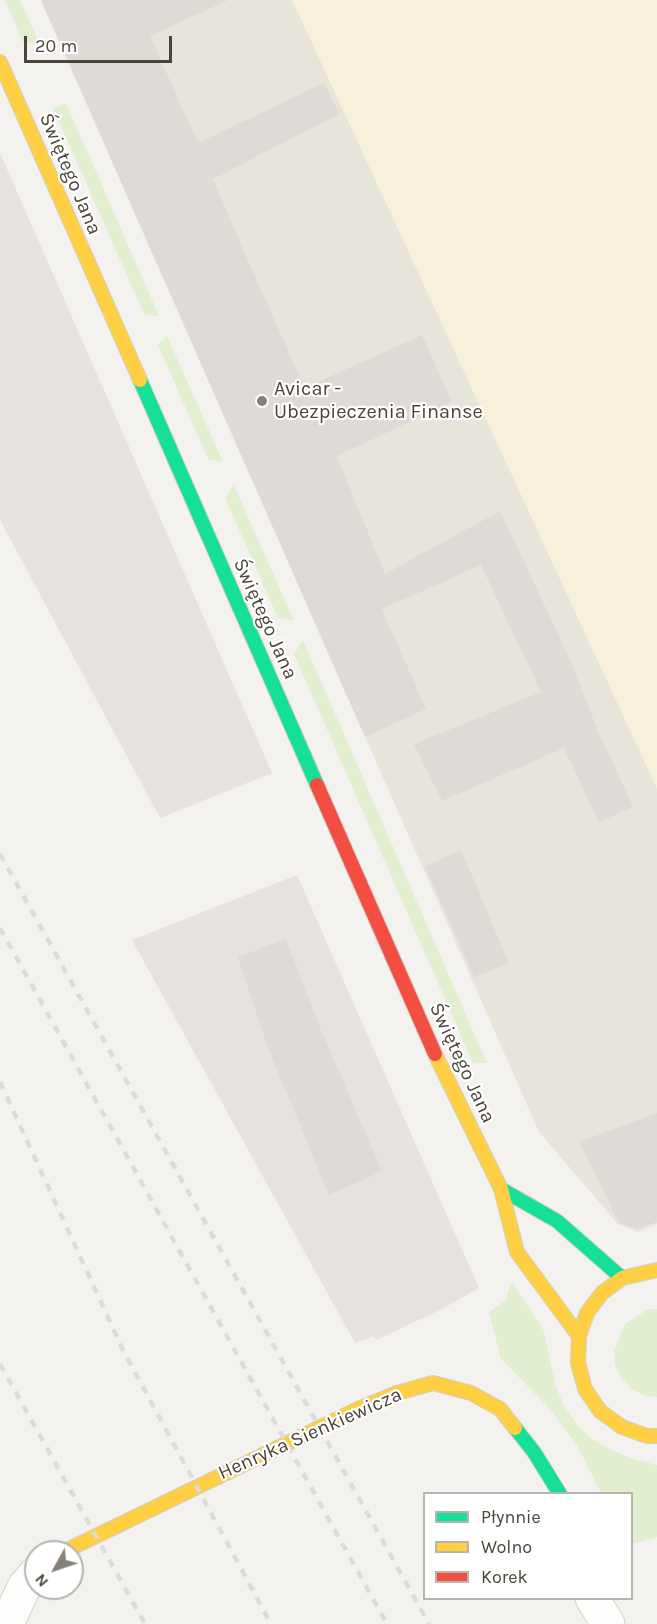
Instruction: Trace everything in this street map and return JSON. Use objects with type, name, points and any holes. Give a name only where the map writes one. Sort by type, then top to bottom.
[{"type":"street","name":"Świętego Jana","points":[[0,62],[441,1068],[501,1189],[517,1252],[579,1336]]},
{"type":"street","points":[[501,1189],[557,1221],[622,1278]]},
{"type":"street","points":[[657,1270],[622,1278],[602,1293],[592,1306],[579,1336],[578,1363],[585,1389],[600,1411],[622,1427],[647,1436],[657,1436]]},
{"type":"street","name":"Henryka Sienkiewicza","points":[[83,1540],[356,1410],[397,1393],[433,1383],[471,1393],[500,1409],[534,1452],[559,1492]]},
{"type":"street","points":[[7,1624],[24,1587]]},
{"type":"street","points":[[593,1600],[608,1624]]},
{"type":"street","points":[[617,1600],[620,1624]]},
{"type":"shaded area","points":[[41,0],[657,0],[657,1224],[638,1232],[618,1224],[539,1132]]},
{"type":"shaded area","points":[[0,153],[272,773],[160,818],[0,520]]},
{"type":"shaded area","points":[[297,875],[479,1288],[440,1310],[376,1340],[374,1336],[355,1343],[132,940]]},
{"type":"green space","points":[[5,0],[20,0],[40,45],[23,42]]},
{"type":"green space","points":[[66,103],[159,316],[144,314],[53,108]]},
{"type":"green space","points":[[167,336],[223,462],[208,459],[158,345]]},
{"type":"green space","points":[[234,485],[294,621],[278,618],[225,498]]},
{"type":"green space","points":[[303,640],[487,1063],[473,1063],[294,654]]},
{"type":"green space","points":[[513,1283],[544,1331],[555,1384],[564,1406],[574,1421],[588,1436],[602,1445],[630,1458],[657,1465],[657,1537],[633,1544],[633,1492],[600,1492],[577,1445],[550,1409],[501,1359],[489,1312],[506,1300],[510,1285]]},
{"type":"green space","points":[[648,1309],[657,1309],[657,1397],[645,1396],[632,1389],[621,1378],[615,1365],[614,1351],[624,1325]]},
{"type":"sand","points":[[292,0],[657,0],[657,789]]},
{"type":"building","points":[[41,0],[228,0],[150,36],[198,143],[324,83],[339,114],[213,179],[305,388],[422,335],[452,402],[337,456],[385,574],[500,511],[568,655],[598,731],[633,807],[599,822],[564,748],[442,801],[414,744],[541,692],[481,565],[382,609],[426,709],[365,737]]},
{"type":"building","points":[[461,850],[509,963],[474,977],[425,866]]},
{"type":"building","points":[[286,939],[320,1028],[382,1171],[329,1195],[269,1050],[238,957]]},
{"type":"building","points":[[657,1113],[657,1222],[637,1229],[619,1223],[579,1142]]},
{"type":"railway","points":[[0,854],[429,1624]]},
{"type":"railway","points":[[0,928],[387,1624]]},
{"type":"railway","points":[[0,1082],[123,1350],[271,1624]]},
{"type":"railway","points":[[0,1364],[145,1624]]},
{"type":"traffic: fast","points":[[140,380],[317,785]]},
{"type":"traffic: fast","points":[[501,1189],[557,1221],[622,1278]]},
{"type":"traffic: fast","points":[[515,1428],[534,1452],[559,1492]]},
{"type":"traffic: slow","points":[[0,62],[140,380]]},
{"type":"traffic: slow","points":[[435,1054],[501,1189],[517,1252],[579,1336]]},
{"type":"traffic: slow","points":[[657,1270],[622,1278],[602,1293],[587,1313],[579,1336],[578,1363],[585,1389],[600,1411],[622,1427],[647,1436],[657,1436]]},
{"type":"traffic: slow","points":[[84,1542],[356,1410],[397,1393],[433,1383],[471,1393],[500,1409],[515,1428]]},
{"type":"traffic: jam","points":[[317,785],[435,1054]]},
{"type":"place","name":"Avicar - Ubezpieczenia Finanse","points":[[262,401]]}]
